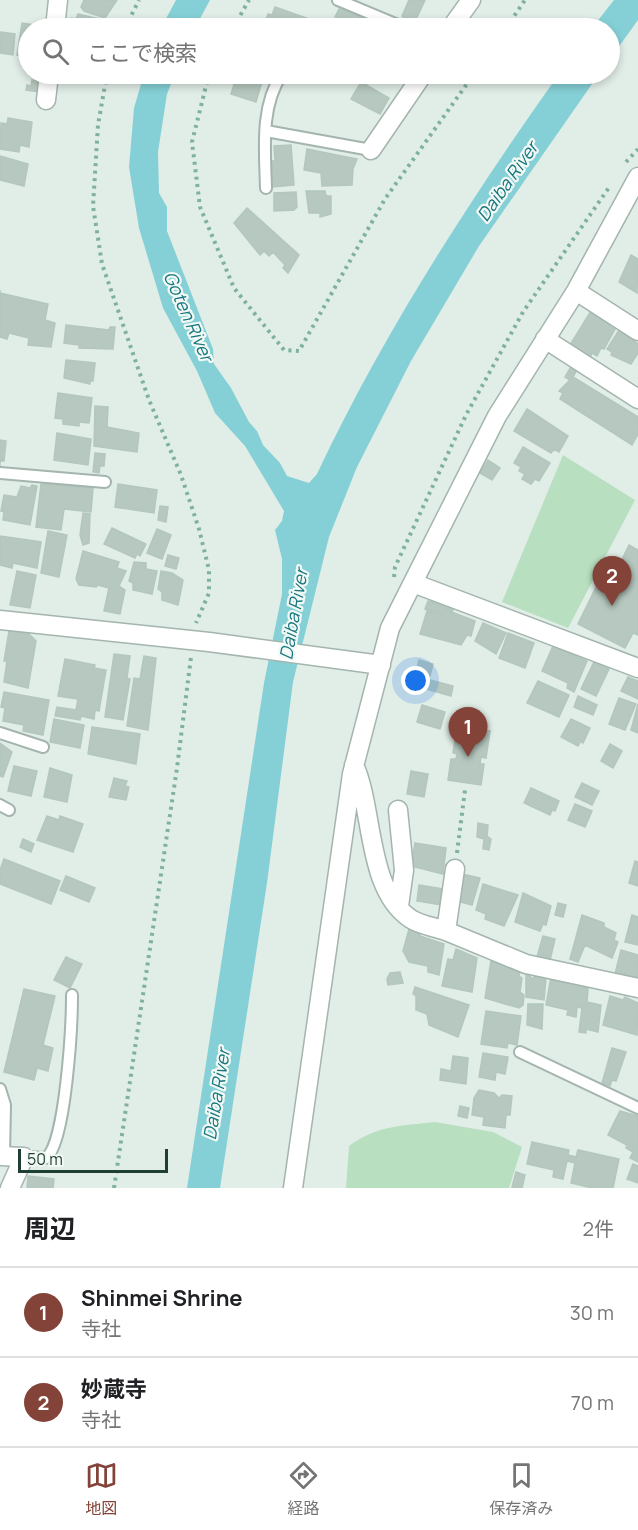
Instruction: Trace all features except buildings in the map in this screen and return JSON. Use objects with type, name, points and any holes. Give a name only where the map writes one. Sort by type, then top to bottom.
[{"type":"street","points":[[56,18],[58,0]]},
{"type":"street","points":[[458,18],[471,0]]},
{"type":"street","points":[[46,100],[48,84]]},
{"type":"street","points":[[371,150],[416,84]]},
{"type":"street","points":[[293,1188],[354,765],[374,664],[497,416],[576,291],[630,173]]},
{"type":"street","points":[[576,291],[638,331]]},
{"type":"street","points":[[545,339],[638,399]]},
{"type":"street","points":[[413,583],[638,668]]},
{"type":"street","points":[[0,620],[201,641],[374,664]]},
{"type":"street","points":[[354,765],[363,789],[372,850],[391,896],[411,919],[526,964],[638,988]]},
{"type":"street","points":[[398,810],[404,870],[399,906]]},
{"type":"street","points":[[446,931],[455,869]]},
{"type":"street","points":[[2,1156],[24,1157],[10,1188]]},
{"type":"lane","points":[[338,0],[381,18]]},
{"type":"lane","points":[[266,188],[266,131],[272,89],[275,84]]},
{"type":"lane","points":[[266,131],[371,150]]},
{"type":"lane","points":[[0,473],[105,482]]},
{"type":"lane","points":[[0,733],[43,747]]},
{"type":"lane","points":[[24,1157],[46,1158],[51,1154],[56,1139],[70,1054],[72,995]]},
{"type":"lane","points":[[520,1052],[638,1108]]},
{"type":"lane","points":[[0,1089],[5,1105],[2,1156]]},
{"type":"path","points":[[130,18],[140,0]]},
{"type":"path","points":[[239,18],[249,0]]},
{"type":"path","points":[[513,18],[525,0]]},
{"type":"path","points":[[105,84],[98,125],[93,206],[102,264],[149,400],[181,475],[206,560],[209,593],[195,625],[201,641],[175,780],[114,1188]]},
{"type":"path","points":[[206,84],[192,142],[200,207],[234,288],[284,350],[299,351],[385,199],[467,84]]},
{"type":"path","points":[[630,173],[638,149]]},
{"type":"path","points":[[394,587],[395,567],[466,415],[523,312],[615,178]]},
{"type":"path","points":[[455,869],[465,790]]},
{"type":"green space","points":[[563,455],[635,500],[568,628],[502,602]]},
{"type":"green space","points":[[435,1122],[493,1132],[522,1147],[509,1188],[346,1188],[349,1146],[380,1130]]},
{"type":"water","points":[[176,0],[210,0],[200,18],[166,18]]},
{"type":"water","points":[[614,0],[638,0],[638,20],[620,45],[620,18],[600,18]]},
{"type":"water","points":[[141,84],[171,84],[167,94],[158,152],[159,193],[167,207],[167,231],[213,349],[214,364],[231,388],[263,445],[280,463],[287,476],[309,483],[317,474],[370,369],[429,268],[552,84],[592,84],[479,246],[411,361],[357,467],[329,537],[293,682],[267,883],[220,1188],[187,1188],[264,683],[282,594],[282,559],[275,530],[282,521],[284,511],[245,446],[215,413],[197,371],[163,308],[139,228],[129,167],[134,108]]},
{"type":"place","name":"妙蔵寺","points":[[612,606]]},
{"type":"place","name":"Shinmei Shrine","points":[[468,757]]},
{"type":"water label","name":"Daiba River","points":[[507,181]]},
{"type":"water label","name":"Goten River","points":[[189,316]]},
{"type":"water label","name":"Daiba River","points":[[293,614]]},
{"type":"water label","name":"Daiba River","points":[[216,1094]]}]
